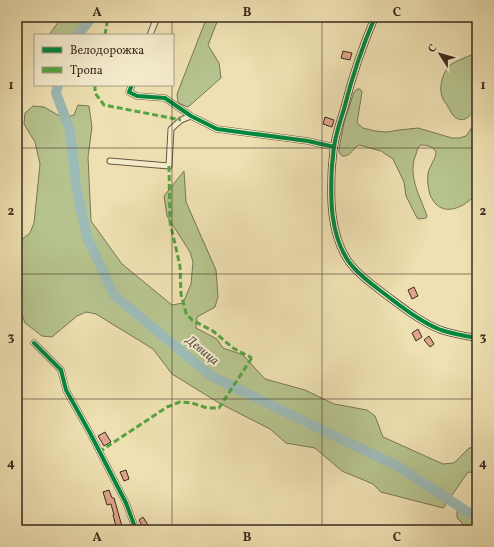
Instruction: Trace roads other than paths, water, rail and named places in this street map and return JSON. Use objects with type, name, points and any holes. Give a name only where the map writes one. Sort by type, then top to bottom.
[{"type":"street","points":[[150,34],[157,17]]},
{"type":"street","points":[[375,17],[353,75],[334,147],[331,196],[334,226],[338,240],[349,262],[364,278],[409,312],[440,330],[477,338]]},
{"type":"street","points":[[132,86],[129,92],[137,96],[165,98],[191,116],[216,128],[308,141],[334,147]]},
{"type":"street","points":[[110,161],[169,166],[171,129],[181,120],[191,116]]},
{"type":"street","points":[[34,343],[62,370],[66,390],[126,503],[136,530]]},
{"type":"waterway","name":"Девица","points":[[79,34],[92,17]]},
{"type":"waterway","name":"Девица","points":[[58,86],[56,93],[70,130],[76,186],[87,237],[114,295],[211,376],[399,467],[477,518]]}]
